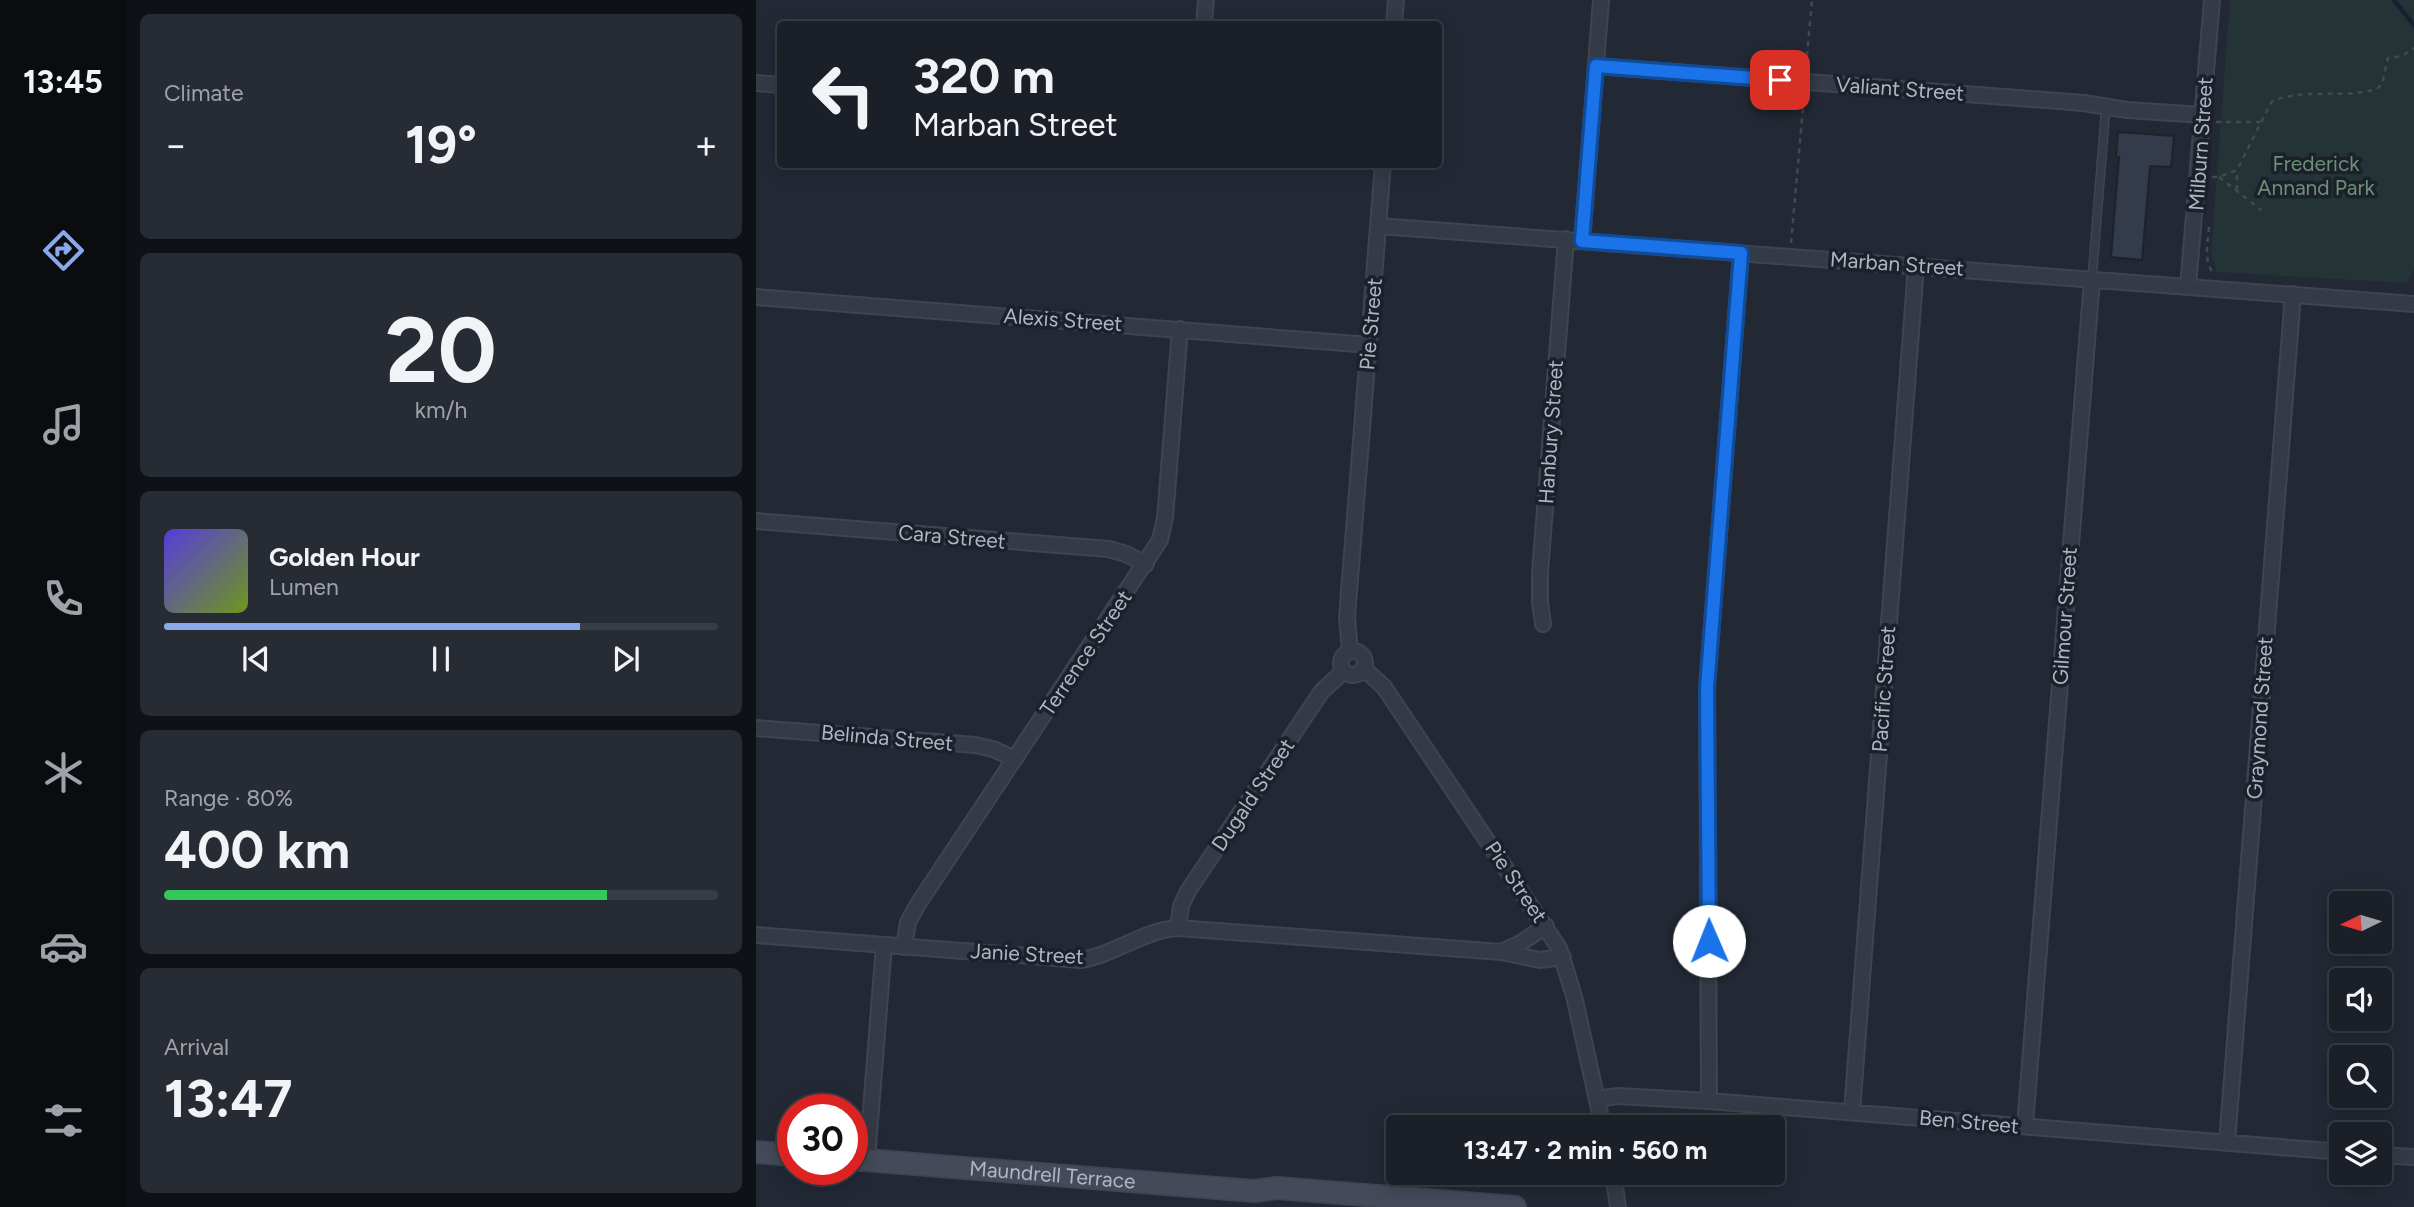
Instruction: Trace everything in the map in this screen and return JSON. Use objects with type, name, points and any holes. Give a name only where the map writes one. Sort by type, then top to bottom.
[{"type":"main road","points":[[756,1152],[777,1154]]},
{"type":"main road","name":"Maundrell Terrace","points":[[868,1161],[1254,1191],[1276,1197],[1400,1207]]},
{"type":"main road","name":"Maundrell Terrace","points":[[1254,1191],[1277,1188],[1515,1207]]},
{"type":"street","points":[[1204,21],[1206,0]]},
{"type":"street","points":[[1394,21],[1396,0]]},
{"type":"street","points":[[1582,241],[1601,0]]},
{"type":"street","name":"Milburn Street","points":[[2188,287],[2210,118],[2212,0]]},
{"type":"street","name":"Valiant Street","points":[[1596,66],[2084,103],[2210,118]]},
{"type":"street","points":[[756,83],[777,85]]},
{"type":"street","name":"Pie Street","points":[[1350,651],[1346,617],[1384,168]]},
{"type":"street","name":"Marban Street","points":[[1379,226],[2414,304]]},
{"type":"street","name":"Hanbury Street","points":[[1544,624],[1540,602],[1540,573],[1566,239]]},
{"type":"street","points":[[1709,1101],[1707,696],[1741,253]]},
{"type":"street","name":"Pacific Street","points":[[1852,1112],[1916,266]]},
{"type":"street","name":"Gilmour Street","points":[[2025,1126],[2092,279]]},
{"type":"street","name":"Graymond Street","points":[[2227,1143],[2293,294]]},
{"type":"street","name":"Alexis Street","points":[[756,297],[1370,345]]},
{"type":"street","name":"Terrence Street","points":[[904,947],[908,922],[918,904],[1160,540],[1165,518],[1180,329]]},
{"type":"street","name":"Cara Street","points":[[756,521],[1109,549],[1146,564]]},
{"type":"street","points":[[1350,651],[1358,652],[1363,657],[1363,668],[1354,675],[1344,671],[1341,659],[1350,651]]},
{"type":"street","name":"Pie Street","points":[[1363,668],[1384,687],[1546,926],[1563,957],[1601,1115]]},
{"type":"street","name":"Dugald Street","points":[[1178,928],[1181,906],[1188,891],[1322,691],[1344,671]]},
{"type":"street","name":"Belinda Street","points":[[756,728],[975,745],[993,749],[1015,759]]},
{"type":"street","points":[[1501,952],[1546,926]]},
{"type":"street","name":"Janie Street","points":[[756,935],[1080,960],[1105,954],[1150,933],[1178,928],[1501,952],[1540,960],[1563,957]]},
{"type":"street","points":[[867,1094],[884,945]]},
{"type":"street","name":"Ben Street","points":[[1597,1098],[1618,1096],[1709,1101],[2329,1151]]},
{"type":"street","points":[[2392,1155],[2414,1157]]},
{"type":"street","points":[[1615,1185],[1618,1207]]},
{"type":"lane","name":"Gilmour Street","points":[[2092,279],[2106,106]]},
{"type":"path","points":[[1806,73],[1812,0]]},
{"type":"path","points":[[2237,190],[2237,170],[2272,101],[2287,95],[2346,95],[2377,89],[2382,84],[2386,60],[2391,56],[2402,56],[2414,48]]},
{"type":"path","points":[[1790,257],[1804,90]]},
{"type":"path","points":[[2210,118],[2260,122]]},
{"type":"path","points":[[2212,177],[2237,170]]},
{"type":"path","points":[[2219,177],[2261,210]]},
{"type":"path","points":[[2209,227],[2209,268]]},
{"type":"path","points":[[2204,268],[2209,268],[2217,275]]},
{"type":"green space","name":"Frederick Annand Park","points":[[2230,0],[2414,0],[2414,270],[2406,283],[2217,272],[2211,253]]},
{"type":"building","points":[[2118,132],[2174,136],[2171,167],[2150,166],[2142,260],[2111,257],[2119,157],[2116,157]]},
{"type":"waterway","points":[[2394,0],[2414,25]]},
{"type":"route","points":[[1709,941],[1707,688],[1741,253],[1582,241],[1596,66],[1780,80]]}]
